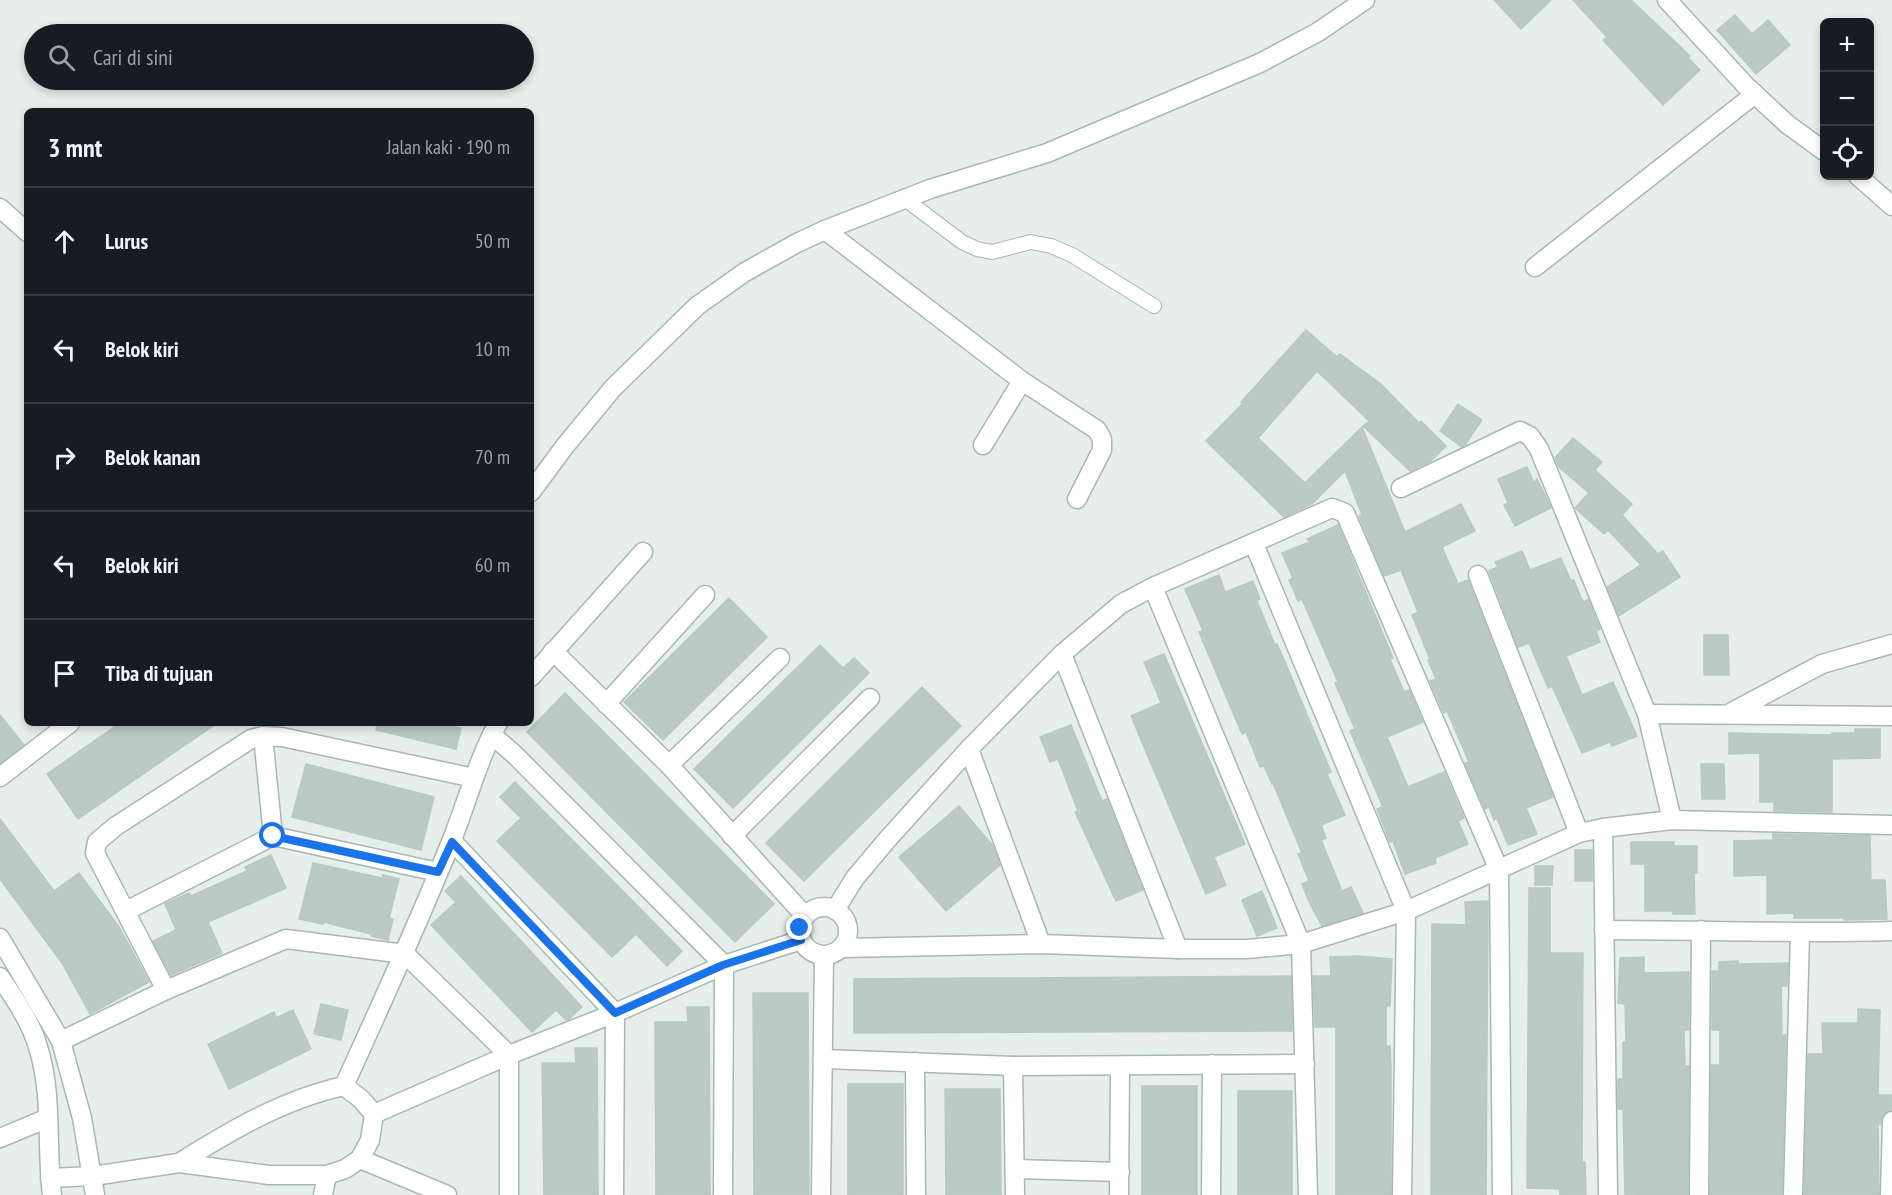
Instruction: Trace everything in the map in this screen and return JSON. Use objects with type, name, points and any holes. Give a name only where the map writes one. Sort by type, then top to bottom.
[{"type":"street","points":[[534,481],[614,388],[698,306],[745,272],[825,230],[930,189],[1047,153],[1250,68],[1318,32],[1365,0]]},
{"type":"street","points":[[1667,0],[1755,94],[1787,124],[1820,148]]},
{"type":"street","points":[[1535,267],[1755,94]]},
{"type":"street","points":[[1862,180],[1892,207]]},
{"type":"street","points":[[0,208],[24,229]]},
{"type":"street","points":[[825,230],[1022,381],[1097,430],[1102,439],[1102,450],[1077,499]]},
{"type":"street","points":[[983,445],[1022,381]]},
{"type":"street","points":[[1401,488],[1520,431],[1530,436],[1539,449],[1647,714],[1672,820]]},
{"type":"street","points":[[835,910],[855,878],[969,749],[1062,654],[1122,604],[1153,587],[1332,508],[1345,513],[1498,870],[1502,1195]]},
{"type":"street","points":[[1254,544],[1406,911],[1402,1195]]},
{"type":"street","points":[[534,673],[643,552]]},
{"type":"street","points":[[1478,575],[1579,833]]},
{"type":"street","points":[[1153,587],[1300,944],[1308,1195]]},
{"type":"street","points":[[606,704],[705,595]]},
{"type":"street","points":[[1728,714],[1822,664],[1892,644]]},
{"type":"street","points":[[553,651],[669,765],[804,916]]},
{"type":"street","points":[[1062,654],[1178,949]]},
{"type":"street","points":[[669,765],[780,658]]},
{"type":"street","points":[[732,836],[870,698]]},
{"type":"street","points":[[1647,714],[1892,716]]},
{"type":"street","points":[[0,777],[66,726]]},
{"type":"street","points":[[344,1086],[405,954],[452,842],[474,778],[495,729],[515,755],[723,965],[723,1195]]},
{"type":"street","points":[[166,990],[95,853],[97,842],[116,826],[251,739],[263,736],[282,737],[474,778]]},
{"type":"street","points":[[263,736],[273,836]]},
{"type":"street","points":[[969,749],[1041,944]]},
{"type":"street","points":[[821,1195],[824,1059],[832,952],[846,941],[848,932],[847,924],[835,910],[826,907],[818,908],[804,916],[800,928],[801,940],[811,952],[832,952],[1041,944],[1247,949],[1300,944],[1406,911],[1579,833],[1603,828],[1672,820],[1892,825]]},
{"type":"street","points":[[1603,828],[1608,1195]]},
{"type":"street","points":[[126,911],[273,836],[438,872]]},
{"type":"street","points":[[452,842],[615,1013],[614,1195]]},
{"type":"street","points":[[1604,930],[1800,933],[1892,931]]},
{"type":"street","points":[[1699,1195],[1701,930]]},
{"type":"street","points":[[1793,1195],[1800,933]]},
{"type":"street","points":[[0,938],[61,1041],[82,1118],[95,1195]]},
{"type":"street","points":[[61,1041],[166,990],[284,939],[405,954],[509,1055],[509,1195]]},
{"type":"street","points":[[374,1114],[723,965],[801,940]]},
{"type":"street","points":[[0,977],[16,1001],[38,1045],[45,1072],[51,1187],[93,1176],[179,1163],[269,1174],[327,1175],[345,1169],[360,1159],[370,1140],[374,1114],[361,1099],[344,1086],[320,1091],[282,1106],[220,1137],[179,1163]]},
{"type":"street","points":[[824,1059],[1013,1066],[1305,1064]]},
{"type":"street","points":[[915,1062],[916,1195]]},
{"type":"street","points":[[1211,1195],[1212,1064]]},
{"type":"street","points":[[1013,1066],[1015,1195]]},
{"type":"street","points":[[1119,1195],[1120,1066]]},
{"type":"street","points":[[0,1138],[48,1118]]},
{"type":"street","points":[[1890,1195],[1892,1121]]},
{"type":"street","points":[[360,1159],[447,1195]]},
{"type":"street","points":[[1015,1169],[1120,1172]]},
{"type":"street","points":[[323,1195],[327,1175]]},
{"type":"lane","points":[[905,199],[962,242],[977,249],[992,252],[1031,242],[1051,246],[1072,255],[1154,306]]},
{"type":"building","points":[[1494,0],[1551,0],[1521,29]]},
{"type":"building","points":[[1573,0],[1631,0],[1690,56],[1688,58],[1700,70],[1663,105],[1603,40],[1607,37]]},
{"type":"building","points":[[1735,15],[1752,34],[1768,20],[1790,45],[1756,74],[1717,30]]},
{"type":"building","points":[[1306,330],[1337,357],[1340,354],[1381,384],[1419,423],[1421,421],[1446,446],[1431,461],[1410,471],[1363,426],[1369,421],[1317,371],[1258,438],[1305,483],[1362,427],[1405,532],[1461,504],[1475,531],[1442,547],[1458,584],[1468,580],[1553,797],[1526,808],[1537,834],[1508,845],[1497,818],[1494,820],[1489,807],[1485,809],[1465,763],[1469,762],[1447,711],[1444,713],[1430,681],[1436,679],[1412,615],[1418,612],[1401,570],[1384,576],[1359,516],[1362,515],[1345,471],[1312,504],[1284,517],[1206,441],[1243,403],[1241,402]]},
{"type":"building","points":[[1458,404],[1482,420],[1462,447],[1440,431]]},
{"type":"building","points":[[1573,438],[1602,462],[1595,470],[1632,504],[1622,515],[1658,554],[1663,551],[1680,577],[1619,616],[1607,587],[1641,565],[1608,530],[1604,534],[1575,508],[1589,493],[1559,467],[1555,458]]},
{"type":"building","points":[[1527,467],[1534,483],[1537,479],[1551,508],[1515,526],[1504,505],[1508,503],[1498,479]]},
{"type":"building","points":[[1338,525],[1393,658],[1390,659],[1404,692],[1409,690],[1423,722],[1387,737],[1408,787],[1444,772],[1464,818],[1458,821],[1468,844],[1435,858],[1436,863],[1405,874],[1393,841],[1390,842],[1377,809],[1383,807],[1350,731],[1355,729],[1335,683],[1338,682],[1302,599],[1298,601],[1289,580],[1293,578],[1282,553],[1310,542],[1307,539]]},
{"type":"building","points":[[1522,551],[1530,570],[1561,558],[1581,598],[1584,602],[1588,599],[1600,629],[1596,631],[1600,642],[1566,656],[1582,695],[1613,682],[1637,736],[1612,746],[1610,742],[1582,753],[1552,686],[1548,688],[1529,643],[1518,647],[1489,571],[1498,567],[1495,562]]},
{"type":"building","points":[[1219,575],[1225,592],[1253,581],[1260,599],[1257,601],[1331,772],[1327,774],[1345,815],[1321,825],[1326,838],[1321,840],[1342,891],[1351,887],[1363,913],[1322,926],[1309,902],[1302,884],[1309,881],[1298,854],[1302,853],[1273,783],[1264,766],[1260,767],[1246,732],[1242,734],[1199,632],[1203,631],[1185,589]]},
{"type":"building","points":[[729,598],[767,637],[663,740],[624,702]]},
{"type":"building","points":[[1704,635],[1728,635],[1729,675],[1704,675]]},
{"type":"building","points":[[820,645],[843,668],[854,658],[869,673],[733,808],[694,769]]},
{"type":"building","points":[[1164,654],[1245,844],[1214,857],[1226,885],[1206,894],[1131,716],[1161,703],[1144,662]]},
{"type":"building","points":[[922,687],[961,726],[804,881],[766,843]]},
{"type":"building","points":[[565,693],[774,904],[735,942],[527,732]]},
{"type":"building","points":[[0,715],[24,745],[0,763]]},
{"type":"building","points":[[1071,725],[1102,801],[1107,799],[1143,890],[1116,901],[1075,812],[1078,811],[1058,759],[1050,762],[1040,737]]},
{"type":"building","points":[[116,726],[213,726],[78,819],[47,774]]},
{"type":"building","points":[[377,726],[461,728],[456,749],[376,730]]},
{"type":"building","points":[[1855,729],[1880,729],[1880,758],[1832,759],[1832,812],[1774,811],[1774,802],[1760,802],[1760,753],[1729,754],[1729,733],[1832,735],[1832,733],[1855,733]]},
{"type":"building","points":[[306,764],[434,797],[421,850],[292,817]]},
{"type":"building","points":[[1701,764],[1724,764],[1725,799],[1702,799]]},
{"type":"building","points":[[515,782],[682,951],[667,966],[636,934],[612,957],[497,841],[521,818],[500,797]]},
{"type":"building","points":[[959,806],[993,846],[1000,865],[946,911],[899,857]]},
{"type":"building","points":[[0,819],[54,891],[79,873],[119,927],[149,982],[90,1014],[62,963],[0,879]]},
{"type":"building","points":[[1773,834],[1870,836],[1871,880],[1885,880],[1887,919],[1794,918],[1794,913],[1767,914],[1767,875],[1734,876],[1734,841],[1773,840]]},
{"type":"building","points":[[1631,842],[1674,842],[1674,846],[1697,846],[1697,873],[1694,873],[1695,914],[1645,911],[1645,864],[1631,864]]},
{"type":"building","points":[[1575,850],[1592,850],[1592,881],[1575,881]]},
{"type":"building","points":[[271,855],[286,888],[208,922],[222,953],[171,975],[153,941],[176,930],[165,904],[189,893],[191,896],[247,871],[245,867]]},
{"type":"building","points":[[313,863],[382,878],[383,875],[399,879],[389,918],[393,919],[388,940],[323,922],[323,924],[299,919]]},
{"type":"building","points":[[1535,866],[1553,866],[1552,885],[1535,885]]},
{"type":"building","points":[[461,876],[582,1007],[569,1019],[566,1020],[556,1010],[532,1032],[431,925],[456,902],[445,891]]},
{"type":"building","points":[[1529,888],[1550,888],[1550,953],[1583,953],[1582,1162],[1585,1162],[1586,1195],[1560,1195],[1560,1189],[1527,1188]]},
{"type":"building","points":[[1262,891],[1277,928],[1257,936],[1242,900]]},
{"type":"building","points":[[1488,901],[1486,1195],[1431,1195],[1432,924],[1466,925],[1465,902]]},
{"type":"building","points":[[1357,956],[1392,959],[1390,1006],[1386,1006],[1386,1046],[1390,1046],[1391,1068],[1391,1195],[1336,1195],[1336,1027],[1315,1027],[1313,976],[1331,976],[1330,957]]},
{"type":"building","points":[[1644,957],[1644,973],[1689,972],[1689,1030],[1684,1030],[1685,1066],[1689,1066],[1688,1195],[1625,1194],[1623,1109],[1618,1109],[1618,1079],[1623,1079],[1623,1042],[1626,1042],[1625,1004],[1618,1003],[1620,958]]},
{"type":"building","points":[[1738,961],[1738,964],[1788,963],[1787,986],[1781,986],[1782,1035],[1786,1035],[1782,1195],[1710,1195],[1711,1065],[1720,1065],[1720,1030],[1712,1030],[1712,971],[1719,971],[1719,962]]},
{"type":"building","points":[[1291,976],[1292,1031],[854,1033],[854,979]]},
{"type":"building","points":[[753,993],[808,993],[809,1195],[754,1195]]},
{"type":"building","points":[[321,1004],[348,1010],[341,1040],[314,1034]]},
{"type":"building","points":[[687,1007],[709,1007],[710,1195],[656,1195],[655,1022],[688,1022]]},
{"type":"building","points":[[1858,1009],[1880,1010],[1878,1095],[1892,1095],[1891,1110],[1883,1115],[1881,1124],[1878,1124],[1879,1195],[1804,1195],[1808,1054],[1823,1054],[1822,1023],[1858,1023]]},
{"type":"building","points":[[293,1010],[311,1049],[229,1089],[208,1044],[274,1012],[276,1018]]},
{"type":"building","points":[[575,1048],[597,1048],[598,1195],[544,1195],[542,1063],[576,1063]]},
{"type":"building","points":[[848,1084],[903,1084],[903,1195],[848,1195]]},
{"type":"building","points":[[1142,1086],[1197,1086],[1197,1195],[1142,1195]]},
{"type":"building","points":[[945,1089],[1000,1089],[1001,1195],[946,1195]]},
{"type":"building","points":[[1238,1091],[1292,1091],[1292,1195],[1238,1195]]},
{"type":"route","points":[[273,836],[438,872],[452,842],[615,1013],[723,965],[801,940],[800,928]]}]
